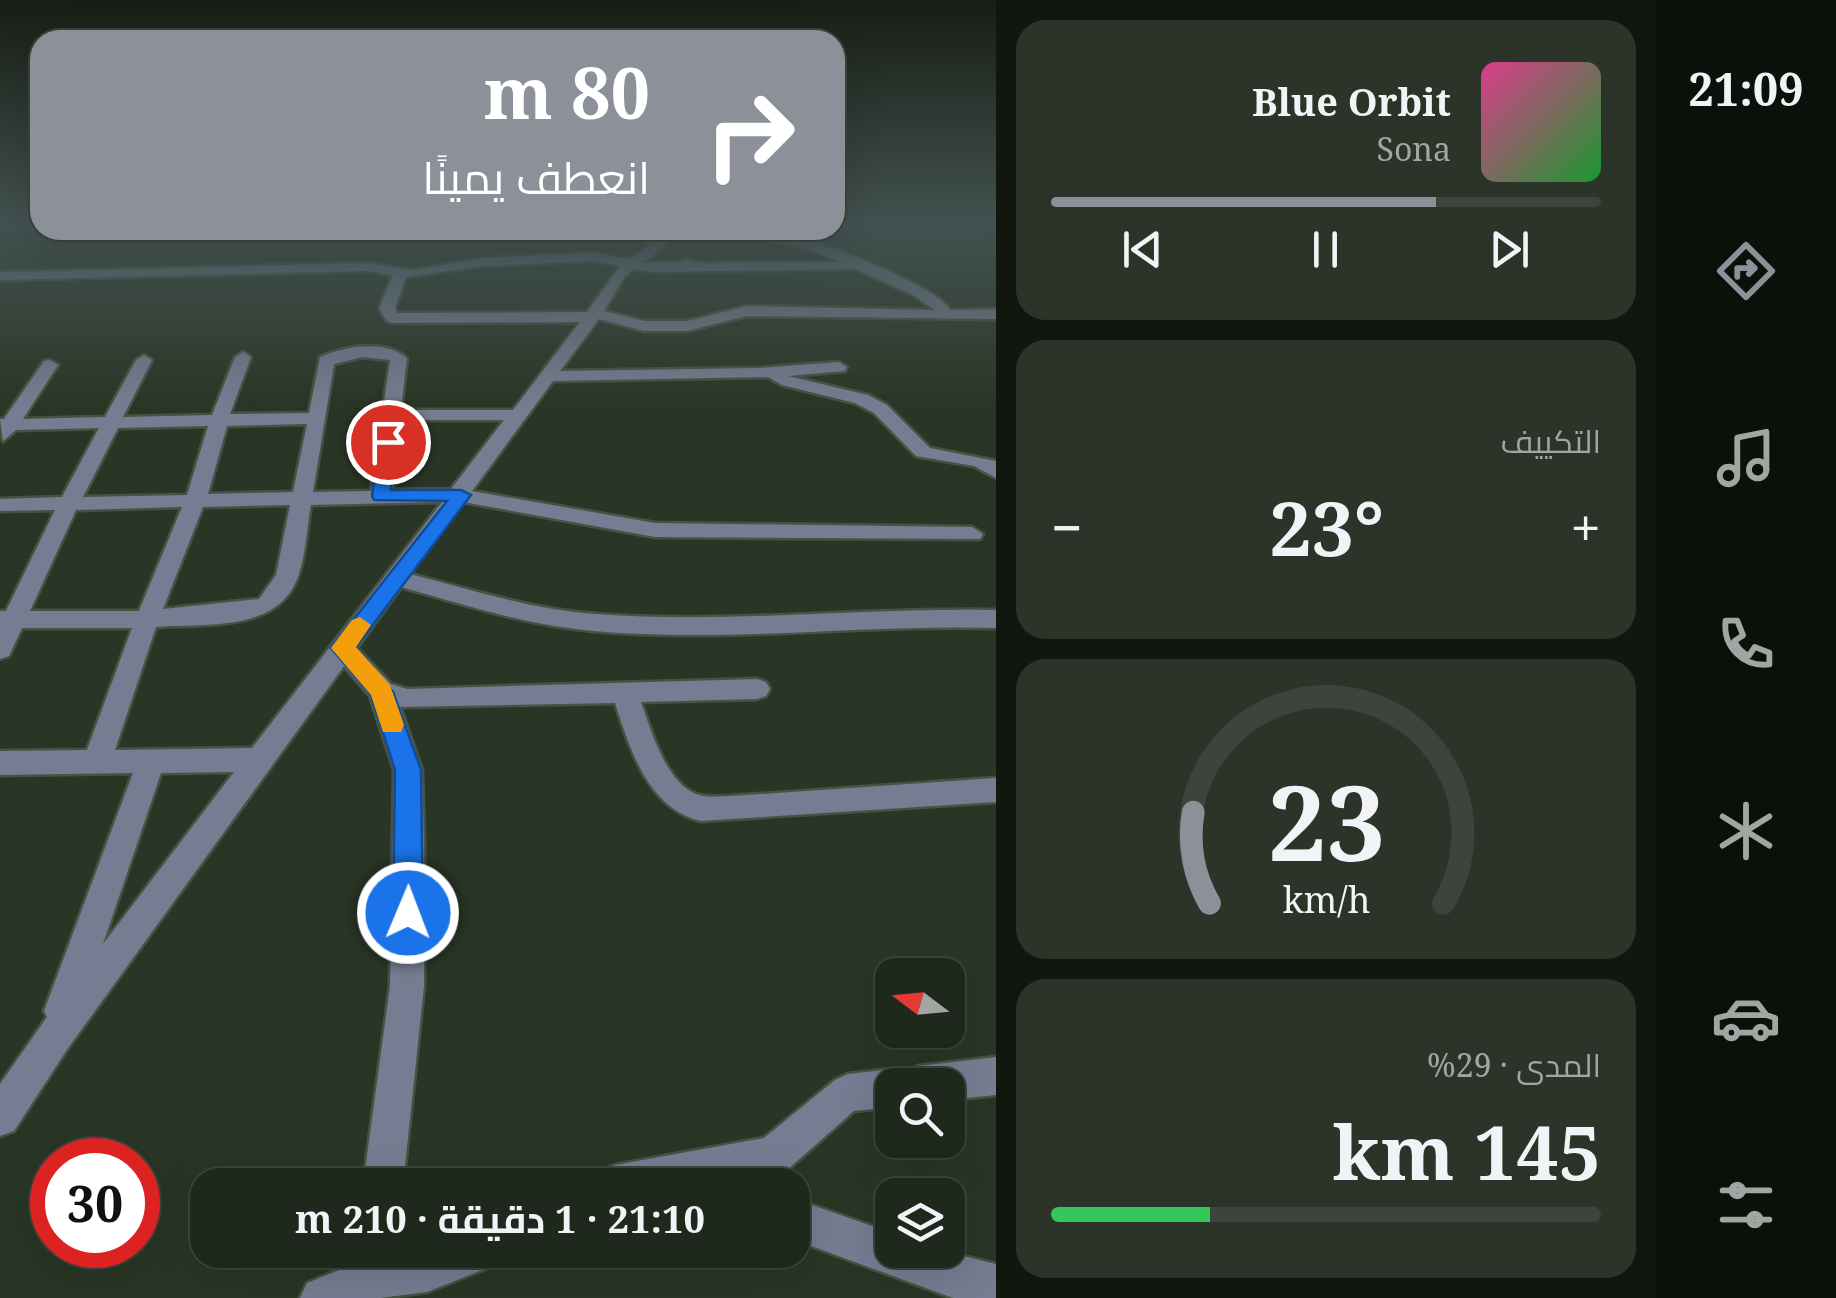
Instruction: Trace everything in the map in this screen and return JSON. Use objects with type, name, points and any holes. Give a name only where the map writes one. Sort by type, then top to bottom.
[{"type":"street","points":[[3,294],[14,287]]},
{"type":"street","points":[[396,287],[387,308],[392,318],[594,315],[630,324],[670,326],[747,311],[996,314]]},
{"type":"street","points":[[0,1116],[53,1038],[461,495],[611,287]]},
{"type":"street","points":[[905,287],[940,306],[944,315]]},
{"type":"street","points":[[8,620],[147,619],[252,611],[267,605],[288,576],[326,360],[343,354],[394,354],[399,358],[381,496]]},
{"type":"street","points":[[97,762],[147,619],[195,502],[243,357]]},
{"type":"street","points":[[0,650],[8,620],[144,360]]},
{"type":"street","points":[[3,430],[50,365]]},
{"type":"street","points":[[545,376],[758,373],[839,366]]},
{"type":"street","points":[[758,373],[863,399],[890,415],[922,452],[959,460],[976,459],[996,472]]},
{"type":"street","points":[[391,415],[520,415]]},
{"type":"street","points":[[3,430],[111,421],[316,418]]},
{"type":"street","points":[[0,505],[461,495],[655,530],[972,534]]},
{"type":"street","points":[[396,578],[559,618],[595,623],[674,626],[996,619]]},
{"type":"street","points":[[343,648],[382,692],[408,770],[407,986],[385,1168]]},
{"type":"street","points":[[382,692],[407,699],[758,689]]},
{"type":"street","points":[[625,693],[639,734],[665,785],[690,806],[731,809],[996,790]]},
{"type":"street","points":[[0,763],[261,760]]},
{"type":"street","points":[[53,1038],[150,762]]},
{"type":"street","points":[[965,1080],[996,1076]]},
{"type":"street","points":[[730,1168],[772,1156],[822,1110],[848,1093],[875,1090]]},
{"type":"street","points":[[810,1225],[960,1279],[996,1286]]},
{"type":"street","points":[[322,1298],[373,1268]]},
{"type":"slow traffic","points":[[360,625],[343,648],[382,692],[392,725]]},
{"type":"route","points":[[388,442],[381,496],[461,495],[343,648],[382,692],[408,770],[408,913]]}]
